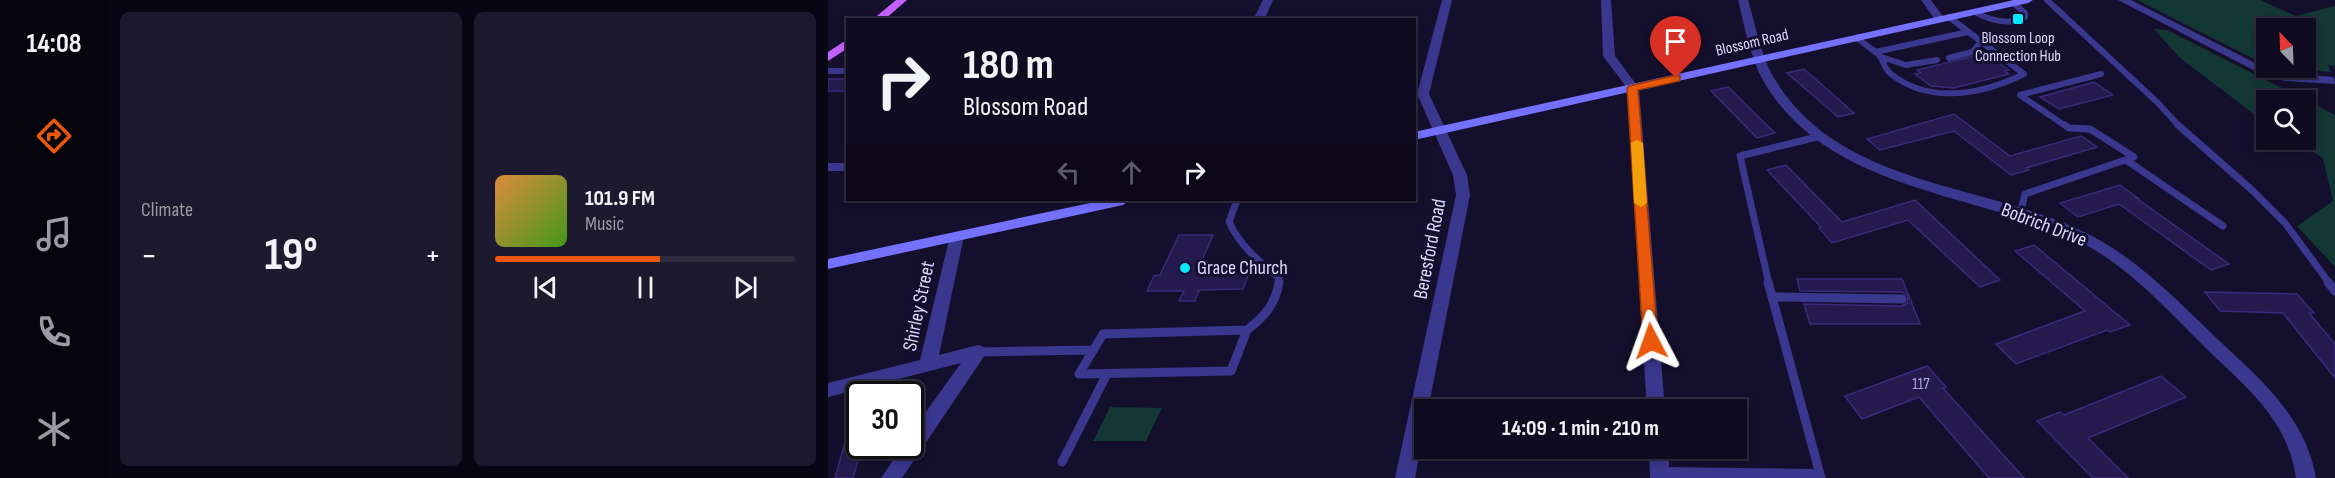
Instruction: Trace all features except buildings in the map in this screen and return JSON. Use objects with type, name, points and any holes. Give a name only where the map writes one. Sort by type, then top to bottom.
[{"type":"main road","points":[[880,18],[902,0]]},
{"type":"main road","points":[[828,58],[846,44]]},
{"type":"street","points":[[1259,18],[1268,0]]},
{"type":"street","name":"Beresford Road","points":[[1405,478],[1463,195],[1460,175],[1423,94],[1447,0]]},
{"type":"street","points":[[1606,0],[1609,56],[1633,88],[1655,399]]},
{"type":"street","name":"Bobrich Drive","points":[[1743,0],[1769,80],[1781,99],[1821,136],[1855,158],[1901,177],[2064,228],[2113,256],[2147,284],[2268,400],[2290,426],[2298,442],[2305,461],[2306,478]]},
{"type":"street","points":[[1926,0],[1944,18]]},
{"type":"street","name":"Blossom Road","points":[[1416,136],[2028,0]]},
{"type":"street","points":[[2123,0],[2265,72],[2285,77],[2335,81]]},
{"type":"street","points":[[828,71],[846,71]]},
{"type":"street","points":[[828,167],[846,167]]},
{"type":"street","points":[[828,264],[1118,201]]},
{"type":"street","name":"Shirley Street","points":[[957,236],[928,364],[978,352]]},
{"type":"street","points":[[891,478],[978,352]]},
{"type":"street","points":[[828,390],[928,364]]},
{"type":"street","points":[[1659,459],[1660,477],[1815,478]]},
{"type":"lane","points":[[2047,0],[2157,102],[2189,137],[2253,191],[2284,223],[2335,291]]},
{"type":"lane","points":[[1975,12],[1993,21],[2021,20],[2025,17],[2025,12],[2013,3]]},
{"type":"lane","points":[[1878,54],[1886,70],[1896,78],[1932,94],[1953,94],[2024,74],[1968,32],[1944,18]]},
{"type":"lane","points":[[1878,54],[1968,32]]},
{"type":"lane","points":[[1857,38],[1878,54],[1906,66],[1937,60]]},
{"type":"lane","points":[[1949,58],[1972,52],[1981,42]]},
{"type":"lane","points":[[2020,214],[2025,194],[2134,157],[2090,129],[2069,128],[2020,95],[2101,74]]},
{"type":"lane","points":[[1821,136],[1740,156],[1772,297],[1821,478]]},
{"type":"lane","points":[[2126,160],[2223,226]]},
{"type":"lane","points":[[1238,201],[1229,222],[1233,232],[1244,247],[1279,278],[1278,293],[1273,305],[1264,318],[1247,330],[1231,371],[1079,375],[1103,334],[1247,330]]},
{"type":"lane","points":[[1772,297],[1902,299]]},
{"type":"lane","points":[[978,352],[1093,350]]},
{"type":"lane","points":[[1062,462],[1107,374]]},
{"type":"green space","points":[[2137,0],[2260,0],[2296,16],[2335,6],[2335,66],[2328,65],[2331,72],[2316,71],[2316,18],[2256,18],[2256,60]]},
{"type":"green space","points":[[2154,29],[2167,30],[2256,75],[2256,78],[2262,78],[2285,90],[2256,90],[2256,115],[2180,58]]},
{"type":"green space","points":[[2316,105],[2335,115],[2335,267],[2297,226],[2333,201],[2323,158],[2310,150],[2316,150]]},
{"type":"green space","points":[[1110,407],[1162,408],[1146,441],[1093,441]]},
{"type":"slow traffic","points":[[1637,143],[1641,203]]},
{"type":"place","name":"Blossom Loop Connection Hub","points":[[2018,19]]},
{"type":"place","name":"Grace Church","points":[[1185,268]]},
{"type":"route","points":[[1651,341],[1633,88],[1676,78]]}]
